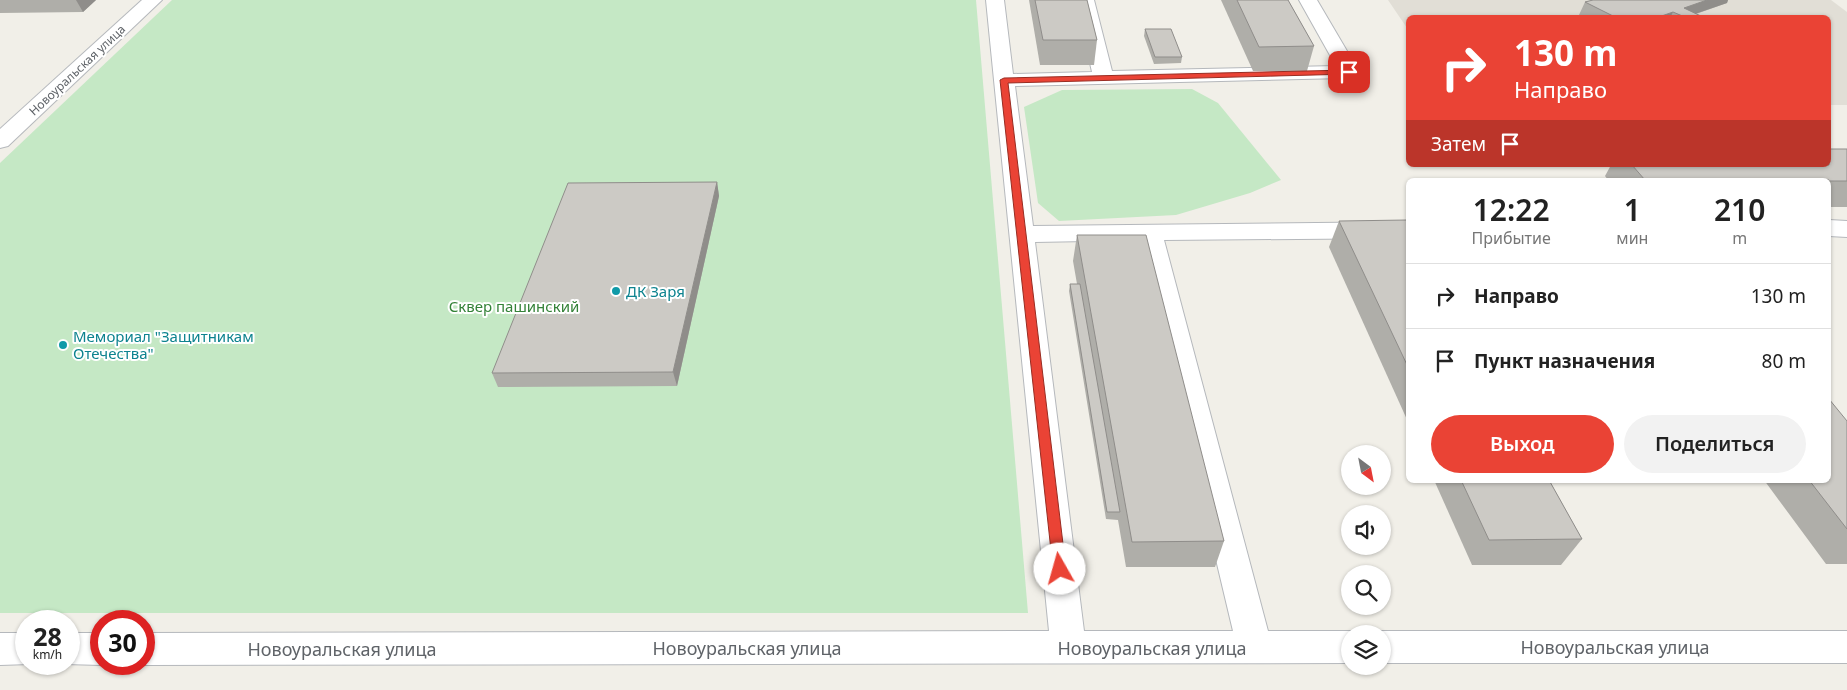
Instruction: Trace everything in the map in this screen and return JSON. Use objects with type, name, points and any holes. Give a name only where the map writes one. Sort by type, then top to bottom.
[{"type":"street","name":"Новоуральская улица","points":[[0,141],[153,0]]},
{"type":"street","points":[[995,0],[1068,648]]},
{"type":"street","points":[[1085,0],[1104,79]]},
{"type":"street","points":[[1004,80],[1351,74],[1308,0]]},
{"type":"street","points":[[1831,228],[1847,228]]},
{"type":"street","points":[[1150,233],[1255,648]]},
{"type":"street","points":[[1021,234],[1406,235]]},
{"type":"street","name":"Новоуральская улица","points":[[155,649],[1341,647]]},
{"type":"street","name":"Новоуральская улица","points":[[1391,647],[1847,647]]},
{"type":"street","points":[[0,649],[15,649]]},
{"type":"shaded area","points":[[1388,0],[1831,0],[1847,12],[1847,105],[1831,105],[1831,15],[1406,15],[1406,27]]},
{"type":"green space","name":"Сквер пашинский","points":[[172,0],[976,0],[1028,613],[155,613],[155,610],[90,610],[90,613],[80,613],[80,610],[15,610],[15,613],[0,613],[0,163]]},
{"type":"green space","points":[[1192,89],[1218,103],[1281,180],[1250,193],[1176,215],[1059,221],[1038,203],[1024,107],[1062,90]]},
{"type":"building","points":[[1035,0],[1087,0],[1097,40],[1043,40]]},
{"type":"building","points":[[1237,0],[1288,0],[1314,46],[1259,47]]},
{"type":"building","points":[[1593,0],[1707,0],[1684,8],[1699,15],[1680,15],[1673,12],[1664,15],[1611,15],[1585,2]]},
{"type":"building","points":[[1145,29],[1171,29],[1182,57],[1155,57]]},
{"type":"building","points":[[1831,149],[1847,149],[1847,181],[1831,181],[1831,178],[1643,178],[1634,167],[1831,167]]},
{"type":"building","name":"ДК Заря","points":[[717,182],[673,372],[492,373],[568,183]]},
{"type":"building","points":[[1406,220],[1406,363],[1339,221]]},
{"type":"building","points":[[1077,235],[1146,235],[1224,541],[1132,542]]},
{"type":"building","points":[[1070,284],[1080,284],[1120,512],[1107,512]]},
{"type":"building","points":[[1831,401],[1847,421],[1847,529],[1811,483],[1831,483]]},
{"type":"building","points":[[1462,483],[1551,483],[1582,539],[1489,540]]},
{"type":"place","name":"ДК Заря","points":[[616,291]]},
{"type":"place","name":"Мемориал \"Защитникам Отечества\"","points":[[63,345]]},
{"type":"route","points":[[1060,569],[1004,80],[1349,72]]}]
